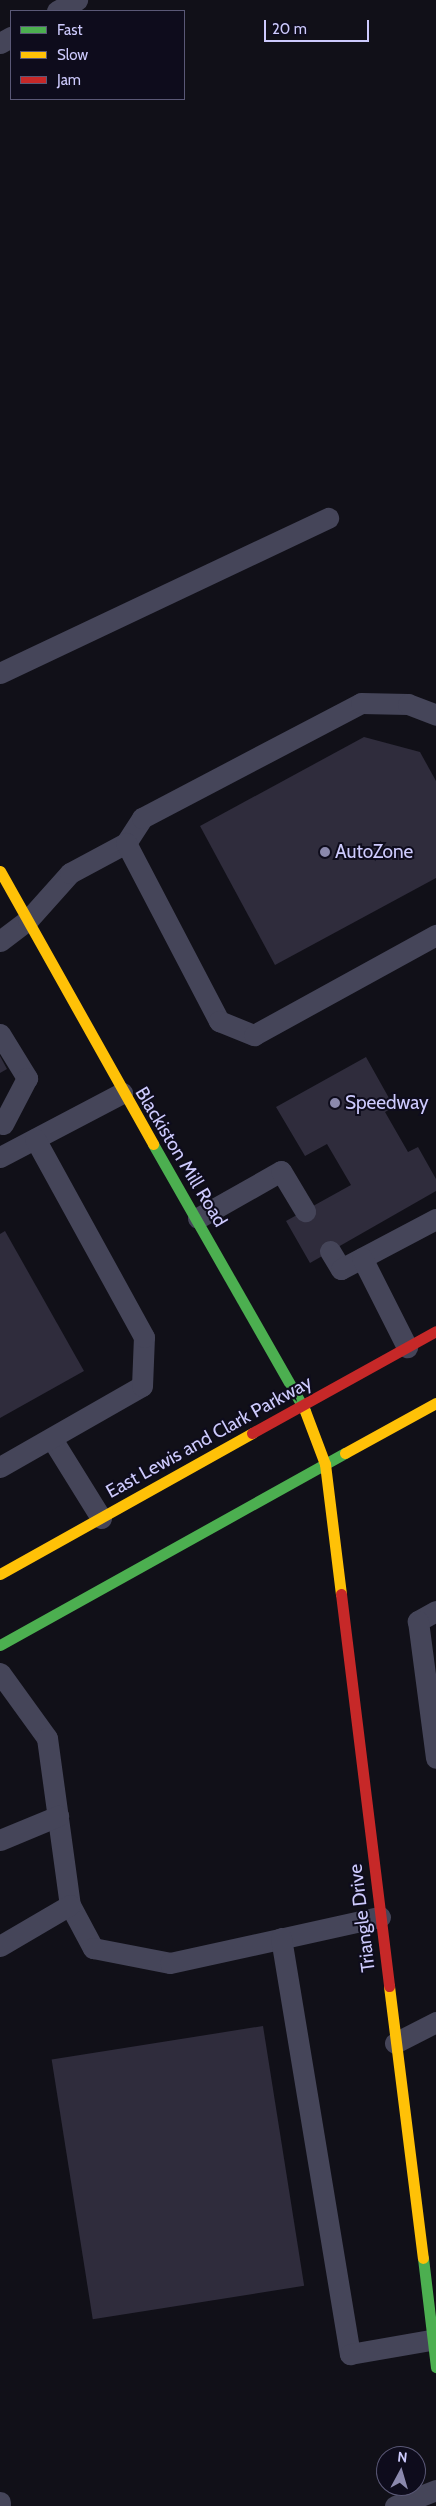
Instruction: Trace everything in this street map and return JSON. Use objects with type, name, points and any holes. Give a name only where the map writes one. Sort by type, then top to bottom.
[{"type":"main road","name":"Blackiston Mill Road","points":[[0,871],[122,1093],[198,1218],[302,1405],[325,1464]]},
{"type":"main road","name":"East Lewis and Clark Parkway","points":[[0,1574],[436,1330]]},
{"type":"main road","points":[[0,1645],[436,1403]]},
{"type":"main road","name":"Triangle Drive","points":[[325,1464],[436,2368]]},
{"type":"lane","points":[[59,10],[77,0]]},
{"type":"lane","points":[[0,673],[328,518]]},
{"type":"lane","points":[[0,941],[28,920],[70,873],[126,843],[142,818],[361,703],[408,704],[436,715]]},
{"type":"lane","points":[[126,843],[219,1021],[254,1035],[436,935]]},
{"type":"lane","points":[[0,1034],[27,1078],[1,1122],[144,1337],[142,1386],[0,1467]]},
{"type":"lane","points":[[17,1148],[122,1093]]},
{"type":"lane","points":[[198,1218],[281,1171],[305,1211]]},
{"type":"lane","points":[[330,1251],[341,1269],[436,1219]]},
{"type":"lane","points":[[362,1258],[407,1346]]},
{"type":"lane","points":[[52,1439],[102,1518]]},
{"type":"lane","points":[[436,1610],[418,1621],[436,1758]]},
{"type":"lane","points":[[0,1673],[47,1738],[70,1905],[93,1948],[170,1963],[380,1918]]},
{"type":"lane","points":[[0,1840],[58,1816]]},
{"type":"lane","points":[[0,1946],[70,1905]]},
{"type":"lane","points":[[282,1938],[350,2354],[434,2340]]},
{"type":"lane","points":[[395,2043],[436,2022]]},
{"type":"lane","points":[[395,2506],[436,2490]]},
{"type":"building","name":"AutoZone","points":[[364,737],[420,752],[436,781],[436,878],[275,965],[200,826]]},
{"type":"building","points":[[0,1056],[7,1069],[0,1073]]},
{"type":"building","name":"Speedway","points":[[366,1057],[394,1107],[385,1112],[408,1152],[418,1147],[436,1179],[436,1191],[310,1263],[286,1221],[351,1185],[327,1144],[305,1156],[276,1107]]},
{"type":"building","points":[[5,1231],[84,1371],[0,1418],[0,1234]]},
{"type":"building","points":[[263,2026],[304,2286],[93,2319],[52,2059]]},
{"type":"traffic: fast","points":[[153,1144],[305,1411]]},
{"type":"traffic: fast","points":[[0,1645],[345,1453]]},
{"type":"traffic: fast","points":[[423,2258],[436,2367]]},
{"type":"traffic: slow","points":[[0,871],[153,1144]]},
{"type":"traffic: slow","points":[[345,1453],[436,1403]]},
{"type":"traffic: slow","points":[[305,1411],[325,1464],[341,1594]]},
{"type":"traffic: slow","points":[[0,1574],[252,1433]]},
{"type":"traffic: slow","points":[[389,1986],[423,2258]]},
{"type":"traffic: jam","points":[[252,1433],[436,1331]]},
{"type":"traffic: jam","points":[[341,1594],[389,1986]]},
{"type":"place","name":"AutoZone","points":[[325,852]]},
{"type":"place","name":"Speedway","points":[[335,1103]]}]
